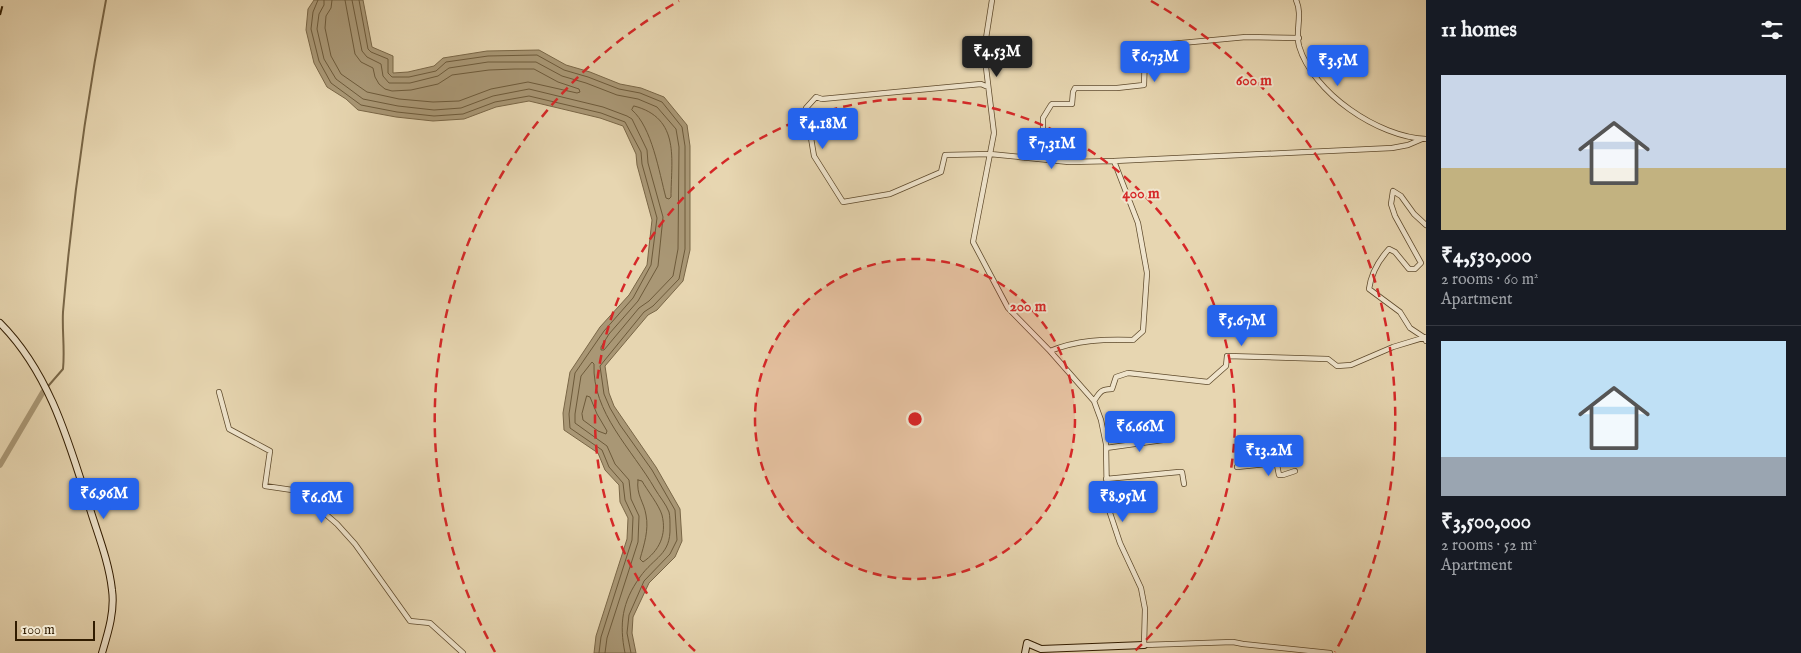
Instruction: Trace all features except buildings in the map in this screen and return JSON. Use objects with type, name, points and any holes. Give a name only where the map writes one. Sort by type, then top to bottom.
[{"type":"street","points":[[992,0],[984,51],[994,133],[973,242],[1008,308],[1050,351],[1094,401],[1101,420],[1106,448],[1107,504],[1120,542],[1142,588],[1145,610],[1144,645]]},
{"type":"street","points":[[1296,0],[1299,7],[1299,44],[1311,72],[1332,95],[1370,123],[1412,139],[1424,139]]},
{"type":"street","points":[[1025,158],[1028,150],[1043,136],[1043,118],[1052,104],[1072,104],[1072,92],[1075,88],[1144,85],[1145,54],[1149,46],[1246,37],[1299,38]]},
{"type":"street","points":[[988,87],[981,84],[822,100],[816,97],[806,108],[814,156],[843,202],[890,194],[941,172],[945,155],[990,154],[1069,162],[1114,161],[1392,148],[1424,139]]},
{"type":"street","points":[[1050,351],[1062,346],[1098,339],[1133,340],[1143,331],[1147,273],[1138,223],[1114,161]]},
{"type":"street","points":[[1426,225],[1414,214],[1400,196],[1393,191],[1391,204],[1395,216],[1421,263],[1415,268],[1409,269],[1395,252],[1389,249],[1382,257],[1370,280],[1368,289],[1400,312],[1410,328],[1426,339]]},
{"type":"street","points":[[0,323],[22,348],[46,390],[67,438],[100,542],[112,590],[113,607],[102,653]]},
{"type":"street","points":[[1094,401],[1100,391],[1112,389],[1116,377],[1128,373],[1208,382],[1226,366],[1227,356],[1328,359],[1337,366],[1351,365],[1394,347],[1426,339]]},
{"type":"street","points":[[219,392],[229,429],[270,451],[265,486],[299,491],[338,524],[355,544],[410,621],[430,623],[463,653]]},
{"type":"street","points":[[1106,448],[1170,438]]},
{"type":"street","points":[[1238,467],[1266,464],[1276,460],[1279,475],[1295,471]]},
{"type":"street","points":[[1106,479],[1182,472],[1184,484]]},
{"type":"street","points":[[1025,653],[1027,643],[1041,649],[1233,642],[1297,652],[1330,653]]},
{"type":"water","points":[[314,0],[363,0],[372,47],[393,56],[393,73],[408,72],[434,66],[443,58],[487,51],[539,50],[566,65],[664,97],[687,125],[690,146],[690,250],[683,281],[657,310],[648,315],[605,366],[609,393],[614,406],[656,467],[680,509],[682,541],[675,557],[649,583],[633,617],[632,633],[636,653],[594,653],[596,636],[627,539],[628,518],[620,502],[619,485],[605,470],[598,453],[564,430],[563,413],[570,372],[600,327],[629,295],[647,265],[652,220],[637,165],[636,154],[623,126],[600,118],[529,101],[496,107],[464,119],[433,121],[358,110],[346,99],[327,87],[314,63],[306,30],[308,9]]},
{"type":"waterway","points":[[43,392],[63,369],[63,312],[80,156],[106,0]]},
{"type":"waterway","points":[[0,465],[43,392]]},
{"type":"railway","points":[[0,15],[4,0]]}]
